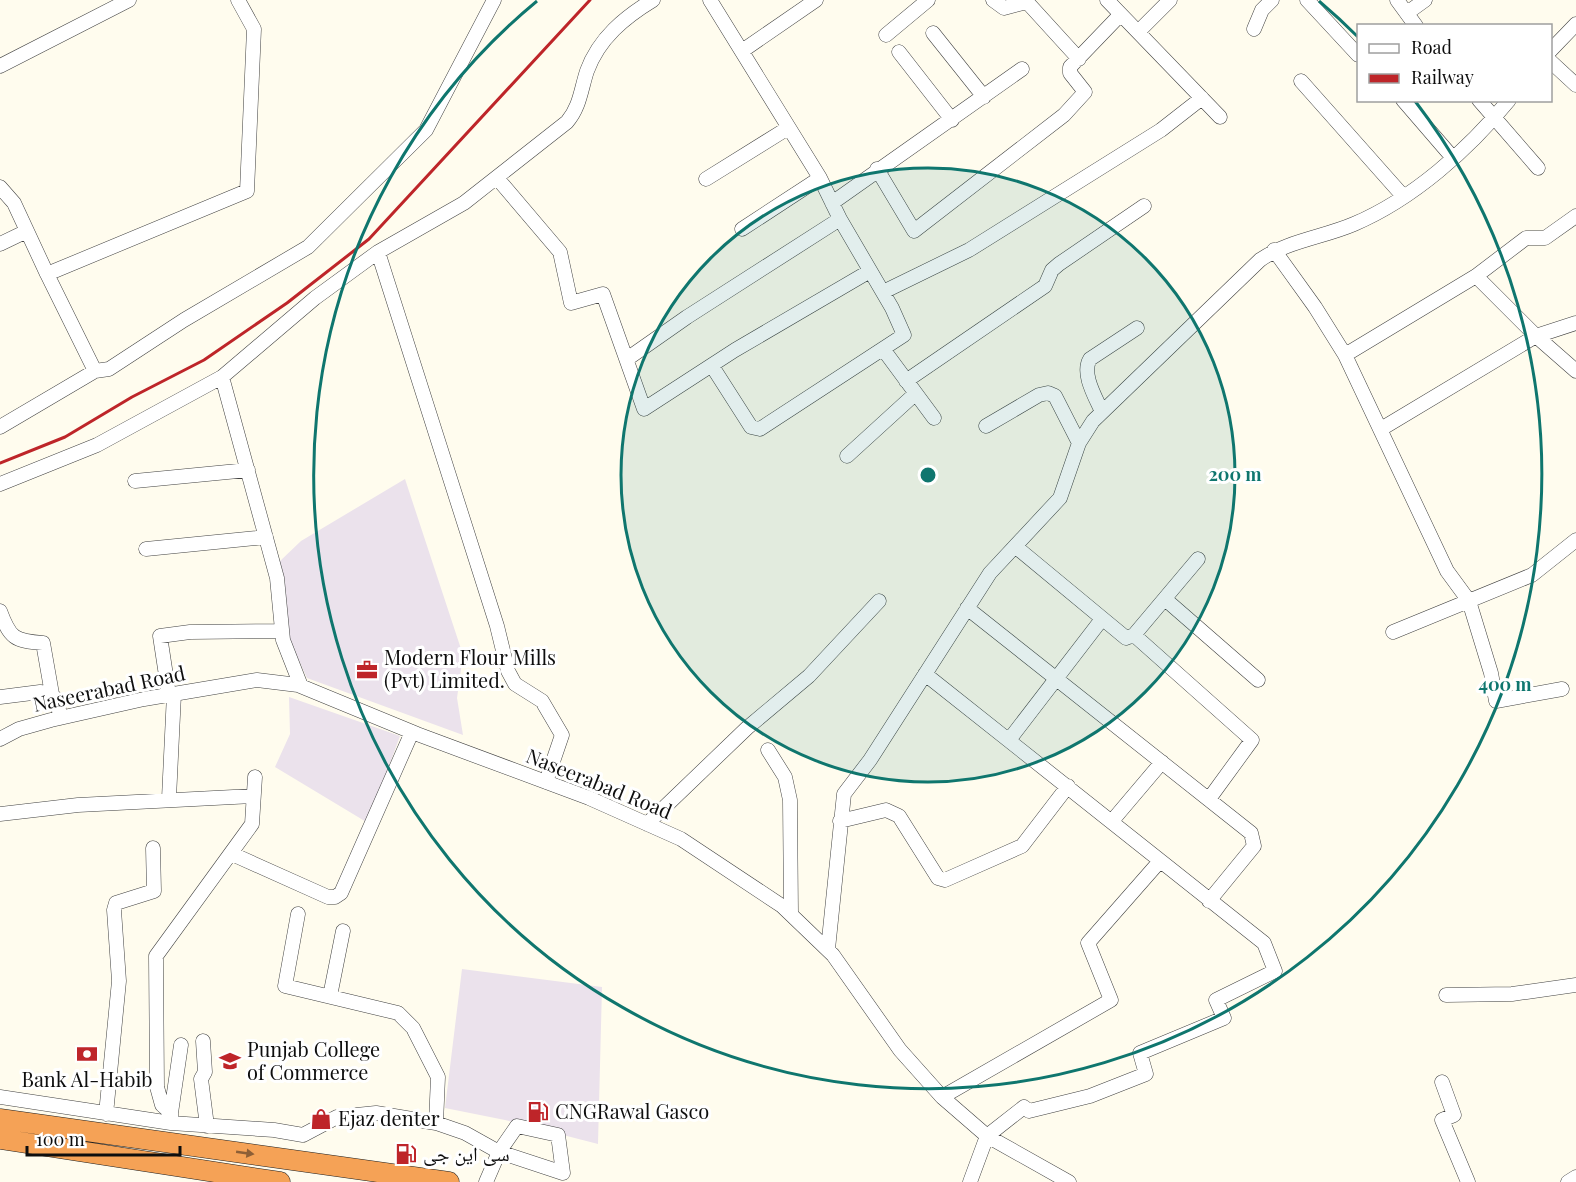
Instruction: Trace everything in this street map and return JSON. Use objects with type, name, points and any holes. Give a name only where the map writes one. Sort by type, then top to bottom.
[{"type":"highway","points":[[0,1119],[449,1182]]},
{"type":"highway","points":[[0,1139],[280,1182]]},
{"type":"street","points":[[0,66],[129,0]]},
{"type":"street","points":[[47,274],[247,191],[254,29],[238,0]]},
{"type":"street","points":[[0,427],[95,371],[109,369],[184,320],[308,247],[426,130],[494,0]]},
{"type":"street","points":[[0,484],[97,445],[222,377],[315,298],[378,252],[464,203],[567,122],[577,111],[588,68],[608,33],[654,0]]},
{"type":"street","points":[[742,51],[816,0]]},
{"type":"street","points":[[886,35],[928,0]]},
{"type":"street","points":[[993,0],[1004,8],[1027,2],[1079,59]]},
{"type":"street","points":[[1107,0],[1220,117]]},
{"type":"street","points":[[1139,31],[1170,0]]},
{"type":"street","points":[[1254,28],[1262,10],[1272,0]]},
{"type":"street","points":[[1307,0],[1357,53]]},
{"type":"street","points":[[1397,0],[1415,24]]},
{"type":"street","points":[[1407,13],[1425,0]]},
{"type":"street","points":[[712,366],[751,427],[760,429],[904,335],[820,178],[714,1]]},
{"type":"street","points":[[877,169],[914,231],[1083,97],[1085,93],[1070,73],[1070,67],[1120,15]]},
{"type":"street","points":[[1552,50],[1576,24]]},
{"type":"street","points":[[933,33],[984,97]]},
{"type":"street","points":[[899,52],[952,120]]},
{"type":"street","points":[[1552,62],[1576,86]]},
{"type":"street","points":[[832,203],[877,169],[952,120],[1022,69]]},
{"type":"street","points":[[1301,81],[1403,196]]},
{"type":"street","points":[[883,292],[969,250],[1161,130],[1202,98]]},
{"type":"street","points":[[1404,102],[1454,158]]},
{"type":"street","points":[[1481,102],[1538,168]]},
{"type":"street","points":[[828,950],[840,821],[844,795],[849,785],[870,760],[990,573],[1060,498],[1079,443],[1093,421],[1260,260],[1274,250],[1312,240],[1357,223],[1403,196],[1454,158],[1507,102]]},
{"type":"street","points":[[706,179],[788,128]]},
{"type":"street","points":[[497,178],[560,252],[571,303],[603,294],[644,409],[870,270]]},
{"type":"street","points":[[742,229],[820,178]]},
{"type":"street","points":[[0,187],[14,203],[95,371]]},
{"type":"street","points":[[906,381],[1045,286],[1052,270],[1059,264],[1144,206]]},
{"type":"street","points":[[1345,355],[1476,276],[1527,238],[1545,238],[1576,216]]},
{"type":"street","points":[[627,359],[687,317],[840,219]]},
{"type":"street","points":[[0,244],[27,231]]},
{"type":"street","points":[[1274,250],[1316,307],[1345,355],[1447,571],[1469,601],[1491,673],[1496,701],[1562,689]]},
{"type":"street","points":[[378,252],[497,626],[508,671],[515,684],[542,701],[562,735],[546,783]]},
{"type":"street","points":[[1476,276],[1536,336],[1576,371]]},
{"type":"street","points":[[1381,429],[1536,336],[1576,323]]},
{"type":"street","points":[[1102,412],[1086,373],[1086,365],[1090,359],[1137,328]]},
{"type":"street","points":[[883,349],[934,418]]},
{"type":"street","points":[[222,377],[277,578],[283,640],[302,686]]},
{"type":"street","points":[[986,426],[1040,395],[1048,393],[1055,396],[1079,443]]},
{"type":"street","points":[[846,456],[915,394]]},
{"type":"street","points":[[135,482],[248,470]]},
{"type":"street","points":[[146,549],[266,537]]},
{"type":"street","points":[[1393,632],[1532,575],[1576,540]]},
{"type":"street","points":[[1016,547],[1126,638],[1134,635],[1198,559]]},
{"type":"street","points":[[1165,599],[1258,680]]},
{"type":"street","points":[[647,824],[747,728],[809,676],[879,601]]},
{"type":"street","points":[[967,608],[1251,833],[1254,846],[1209,902]]},
{"type":"street","points":[[0,611],[8,633],[22,641],[43,643],[52,694],[58,703],[60,718]]},
{"type":"street","points":[[1009,740],[1102,619]]},
{"type":"street","points":[[169,798],[172,695],[160,636],[190,632],[282,631]]},
{"type":"street","points":[[1134,635],[1252,740],[1209,799]]},
{"type":"street","points":[[925,674],[1112,821],[1209,902],[1264,942],[1275,971],[1216,1000],[1224,1018],[1140,1053],[1146,1074],[1090,1096],[1029,1111],[1024,1107],[987,1136],[970,1182]]},
{"type":"street","name":"Naseerabad Road","points":[[0,739],[19,729],[60,718],[256,680],[302,686],[412,732],[647,824],[681,839],[791,914],[828,950],[900,1050],[942,1097],[987,1136],[1069,1182]]},
{"type":"street","points":[[0,697],[40,692],[52,694]]},
{"type":"street","points":[[232,854],[328,897],[335,897],[340,893],[412,732]]},
{"type":"street","points":[[768,750],[785,777],[790,800],[791,914]]},
{"type":"street","points":[[1112,821],[1162,762]]},
{"type":"street","points":[[171,1118],[162,1105],[157,1087],[156,956],[252,824],[255,777]]},
{"type":"street","points":[[840,821],[886,810],[899,816],[938,878],[945,880],[1022,846],[1068,786]]},
{"type":"street","points":[[0,814],[78,804],[169,798],[254,796]]},
{"type":"street","points":[[106,1114],[119,981],[114,910],[116,903],[122,900],[154,891],[153,848]]},
{"type":"street","points":[[942,1097],[1111,1000],[1088,943],[1160,861]]},
{"type":"street","points":[[298,914],[285,986],[398,1012],[413,1028],[438,1077],[436,1123]]},
{"type":"street","points":[[330,996],[344,931]]},
{"type":"street","points":[[1446,995],[1512,994],[1576,985]]},
{"type":"street","points":[[203,1041],[205,1072],[201,1079],[207,1126]]},
{"type":"street","points":[[171,1118],[181,1045]]},
{"type":"street","points":[[177,1074],[201,1079]]},
{"type":"street","points":[[1442,1082],[1454,1115],[1442,1120],[1468,1182]]},
{"type":"street","points":[[0,1097],[106,1114],[171,1118],[207,1126],[274,1130],[303,1135],[337,1117],[376,1113],[436,1123],[465,1133],[499,1152],[563,1173],[558,1135],[517,1126],[499,1152],[486,1182]]},
{"type":"street","points":[[1568,1182],[1576,1177]]},
{"type":"shaded area","points":[[405,479],[463,655],[457,698],[463,735],[307,678],[289,639],[279,562],[301,541]]},
{"type":"shaded area","points":[[289,697],[400,736],[368,823],[275,767],[290,734]]},
{"type":"shaded area","points":[[462,969],[602,987],[598,1144],[505,1120],[445,1108]]},
{"type":"railway","points":[[0,463],[65,437],[132,397],[204,360],[287,303],[369,239],[590,0]]},
{"type":"place","name":"Modern Flour Mills (Pvt) Limited.","points":[[367,670]]},
{"type":"place","name":"Bank Al-Habib","points":[[87,1054]]},
{"type":"place","name":"Punjab College of Commerce","points":[[230,1061]]},
{"type":"place","name":"CNGRawal Gasco","points":[[538,1112]]},
{"type":"place","name":"Ejaz denter","points":[[321,1119]]},
{"type":"place","name":"سی این جی","points":[[406,1154]]}]
